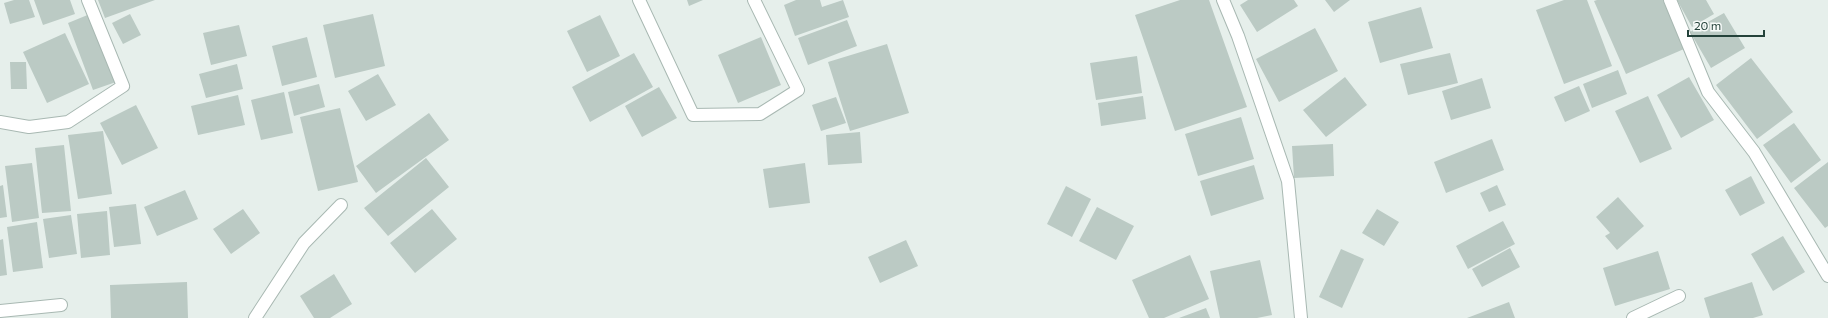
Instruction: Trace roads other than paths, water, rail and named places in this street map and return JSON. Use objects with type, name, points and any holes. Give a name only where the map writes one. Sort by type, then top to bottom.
[{"type":"street","points":[[0,122],[29,127],[68,122],[124,86],[88,0]]},
{"type":"street","points":[[639,0],[693,116],[760,114],[798,90],[754,0]]},
{"type":"street","points":[[1223,0],[1238,36],[1288,181],[1301,318]]},
{"type":"street","points":[[1670,0],[1708,92],[1754,152],[1828,276]]},
{"type":"street","points":[[255,318],[304,243],[341,205]]},
{"type":"street","points":[[1633,318],[1679,296]]},
{"type":"street","points":[[0,311],[61,306]]}]
